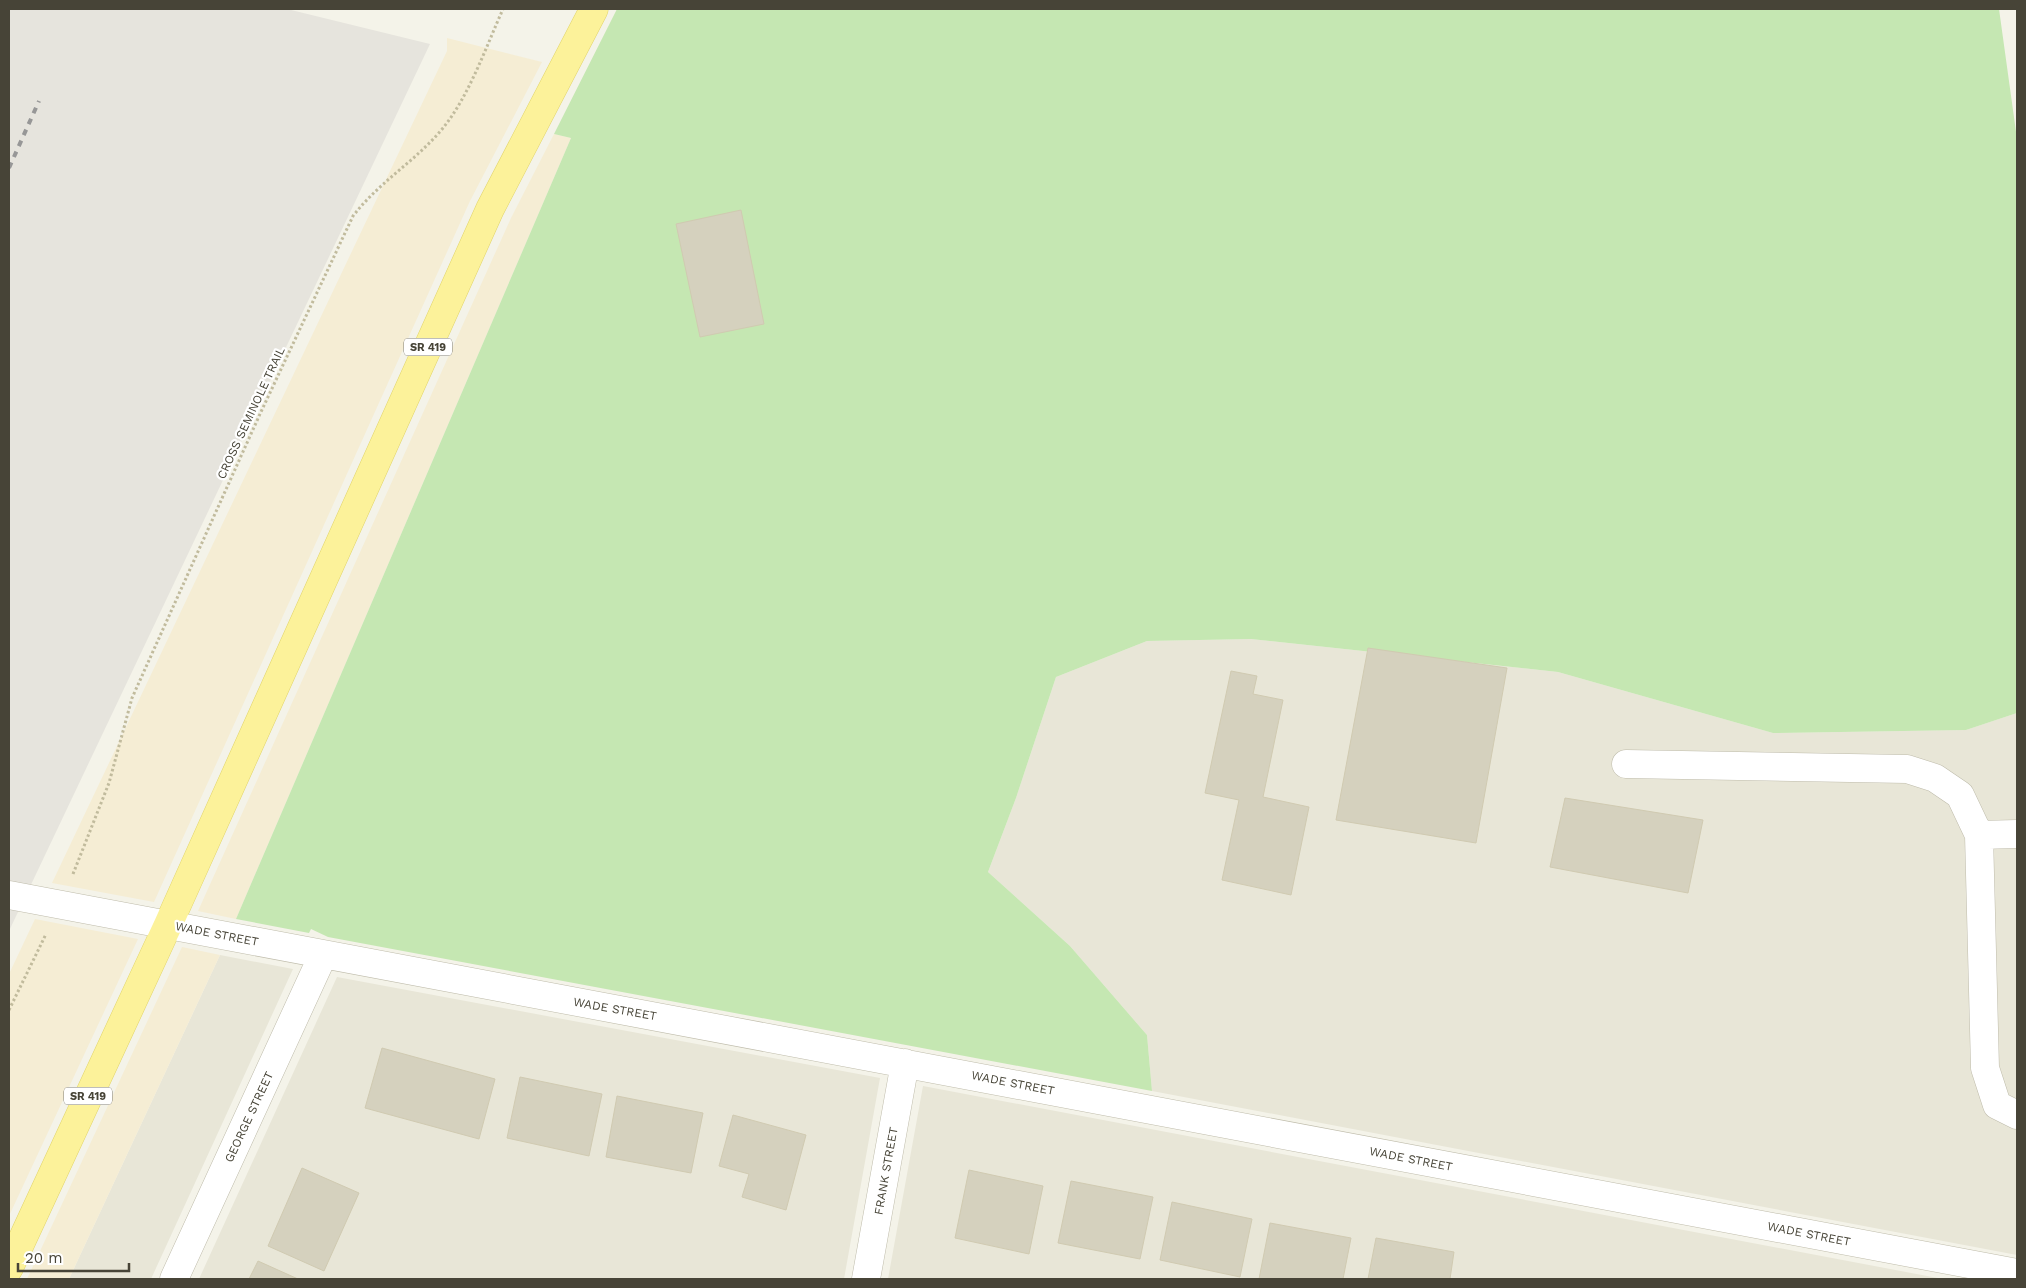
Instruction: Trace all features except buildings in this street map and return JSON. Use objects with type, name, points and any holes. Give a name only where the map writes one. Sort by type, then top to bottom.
[{"type":"main road","name":"SR 419","points":[[9,1268],[168,925],[490,210],[594,9]]},
{"type":"street","points":[[1626,764],[1907,769],[1935,778],[1960,795],[1979,834],[1985,1068],[1997,1105],[2017,1115]]},
{"type":"street","points":[[1979,834],[2017,834]]},
{"type":"street","name":"WADE STREET","points":[[9,895],[2017,1274]]},
{"type":"street","name":"GEORGE STREET","points":[[174,1279],[323,955]]},
{"type":"street","name":"FRANK STREET","points":[[866,1279],[905,1063]]},
{"type":"path","name":"CROSS SEMINOLE TRAIL","points":[[79,862],[109,783],[118,744],[135,689],[353,216],[369,195],[443,128],[459,104],[503,9]]},
{"type":"path","points":[[9,1010],[36,959]]},
{"type":"shaded area","points":[[9,9],[287,9],[430,44],[9,931]]},
{"type":"shaded area","points":[[447,38],[542,62],[470,201],[154,902],[52,883],[447,51]]},
{"type":"shaded area","points":[[554,134],[571,138],[236,919],[198,911],[511,218]]},
{"type":"shaded area","points":[[1251,639],[1558,672],[1773,733],[1966,730],[2017,713],[2017,1255],[1152,1091],[1147,1035],[1070,946],[988,872],[1016,798],[1056,677],[1147,641]]},
{"type":"shaded area","points":[[35,919],[138,939],[9,1216],[9,974]]},
{"type":"shaded area","points":[[182,947],[220,955],[69,1279],[27,1279]]},
{"type":"shaded area","points":[[220,955],[293,969],[151,1279],[69,1279]]},
{"type":"shaded area","points":[[337,977],[880,1078],[844,1279],[199,1279]]},
{"type":"shaded area","points":[[923,1086],[1943,1279],[888,1279]]},
{"type":"green space","points":[[617,9],[1999,9],[2017,139],[2017,713],[1966,730],[1773,733],[1558,672],[1251,639],[1147,641],[1056,677],[1016,798],[988,872],[1070,946],[1147,1035],[1152,1091],[328,937],[311,929],[309,933],[236,919],[571,138],[554,134]]},
{"type":"railway","points":[[9,168],[39,101]]}]
